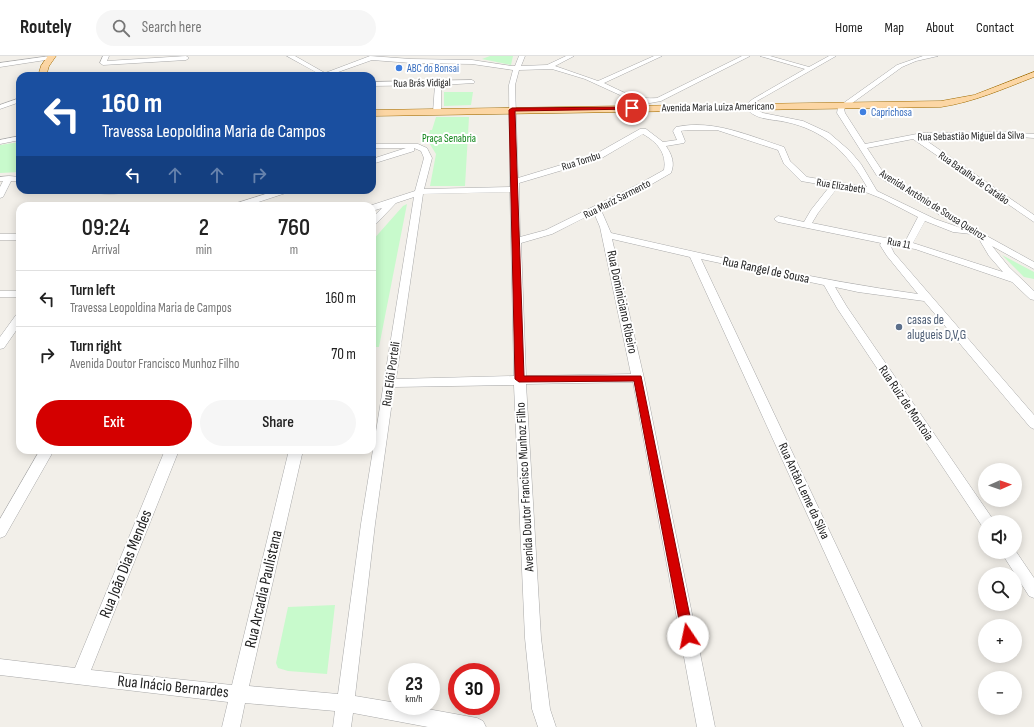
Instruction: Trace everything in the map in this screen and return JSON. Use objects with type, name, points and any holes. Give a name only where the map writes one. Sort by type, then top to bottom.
[{"type":"main road","points":[[43,72],[51,57]]},
{"type":"main road","name":"Avenida Maria Luiza Americano","points":[[376,113],[957,103],[976,98],[1034,74]]},
{"type":"street","points":[[106,56],[102,62],[111,63],[186,58]]},
{"type":"street","points":[[290,56],[316,72]]},
{"type":"street","points":[[465,62],[481,56]]},
{"type":"street","name":"Avenida Doutor Francisco Munhoz Filho","points":[[522,56],[512,85],[519,379],[533,638],[541,709],[547,727]]},
{"type":"street","points":[[548,67],[571,56]]},
{"type":"street","points":[[598,83],[660,56]]},
{"type":"street","points":[[334,72],[373,57],[411,61],[465,62],[496,66],[516,71],[548,67],[572,73],[635,100],[650,101],[658,100],[747,56]]},
{"type":"street","points":[[763,56],[810,69]]},
{"type":"street","points":[[833,56],[755,100],[749,107],[755,113],[804,124],[831,136],[848,151],[873,191]]},
{"type":"street","points":[[842,106],[905,62],[935,56]]},
{"type":"street","points":[[0,65],[51,57]]},
{"type":"street","name":"Rua Brás Vidigal","points":[[376,84],[438,86],[472,82]]},
{"type":"street","points":[[437,112],[438,86],[464,88]]},
{"type":"street","points":[[0,107],[16,101]]},
{"type":"street","name":"Avenida Antônio de Sousa Queiroz","points":[[842,106],[840,108],[841,113],[878,172],[978,235],[1034,266]]},
{"type":"street","name":"Rua Elizabeth","points":[[662,145],[681,141],[677,131],[680,129],[722,129],[781,149],[787,162],[804,180],[858,187],[873,191],[923,217],[956,230],[978,235]]},
{"type":"street","points":[[1024,135],[1034,130]]},
{"type":"street","name":"Rua Tombu","points":[[376,207],[420,192],[514,186],[597,157],[643,131],[662,145]]},
{"type":"street","name":"Rua Sebastião Miguel da Silva","points":[[862,147],[914,136],[980,134],[1034,136]]},
{"type":"street","points":[[0,138],[16,135]]},
{"type":"street","name":"Rua Batalha de Catalão","points":[[914,136],[1034,219]]},
{"type":"street","points":[[0,138],[16,138]]},
{"type":"street","name":"Rua Mariz Sarmento","points":[[515,242],[549,232],[668,171],[668,156],[662,145]]},
{"type":"street","points":[[376,146],[418,146]]},
{"type":"street","points":[[376,161],[418,146]]},
{"type":"street","name":"Rua Elói Porteli","points":[[342,727],[368,524],[399,316],[421,182],[428,158],[424,150],[418,146]]},
{"type":"street","points":[[0,195],[4,178],[16,179]]},
{"type":"street","points":[[807,226],[814,212],[835,185]]},
{"type":"street","points":[[250,202],[274,194]]},
{"type":"street","points":[[376,219],[394,200]]},
{"type":"street","name":"Rua Dominiciano Ribeiro","points":[[596,209],[603,222],[607,235],[638,378],[706,727]]},
{"type":"street","points":[[908,244],[923,217]]},
{"type":"street","name":"Rua 11","points":[[778,220],[908,244],[1017,280]]},
{"type":"street","name":"Rua Rangel de Sousa","points":[[607,235],[694,255],[827,282],[879,292],[926,298]]},
{"type":"street","points":[[978,235],[989,250],[1034,297]]},
{"type":"street","points":[[0,237],[16,237]]},
{"type":"street","points":[[886,240],[886,245],[890,254],[1034,424]]},
{"type":"street","name":"Rua Antão Leme da Silva","points":[[694,255],[913,727]]},
{"type":"street","name":"Rua Ruiz de Montoia","points":[[827,282],[850,321],[982,515]]},
{"type":"street","points":[[0,294],[16,294]]},
{"type":"street","points":[[0,345],[16,323]]},
{"type":"street","points":[[390,382],[638,378]]},
{"type":"street","points":[[0,532],[45,454]]},
{"type":"street","name":"Rua João Dias Mendes","points":[[80,677],[170,454]]},
{"type":"street","name":"Rua Arcadia Paulistana","points":[[230,727],[295,454]]},
{"type":"street","points":[[1013,559],[1034,591]]},
{"type":"street","name":"Rua Inácio Bernardes","points":[[0,667],[239,694],[346,703],[477,727]]},
{"type":"green space","points":[[490,56],[513,56],[511,65],[482,59]]},
{"type":"green space","points":[[444,92],[473,92],[471,105],[444,106]]},
{"type":"green space","name":"Praça Senabria","points":[[436,117],[469,117],[465,186],[430,186],[436,154],[428,141],[430,130],[432,130]]},
{"type":"green space","points":[[16,143],[16,172],[0,173],[0,145]]},
{"type":"green space","points":[[407,204],[379,347],[376,347],[376,236],[403,206]]},
{"type":"green space","points":[[1002,255],[1034,272],[1034,279],[1024,277]]},
{"type":"green space","points":[[335,605],[327,674],[288,671],[278,668],[276,663],[288,607]]},
{"type":"place","name":"ABC do Bonsai","points":[[399,68]]},
{"type":"place","name":"Caprichosa","points":[[863,112]]},
{"type":"place","name":"casas de alugueis D,V,G","points":[[899,327]]},
{"type":"route","points":[[632,108],[512,110],[519,379],[638,378],[688,636]]}]
